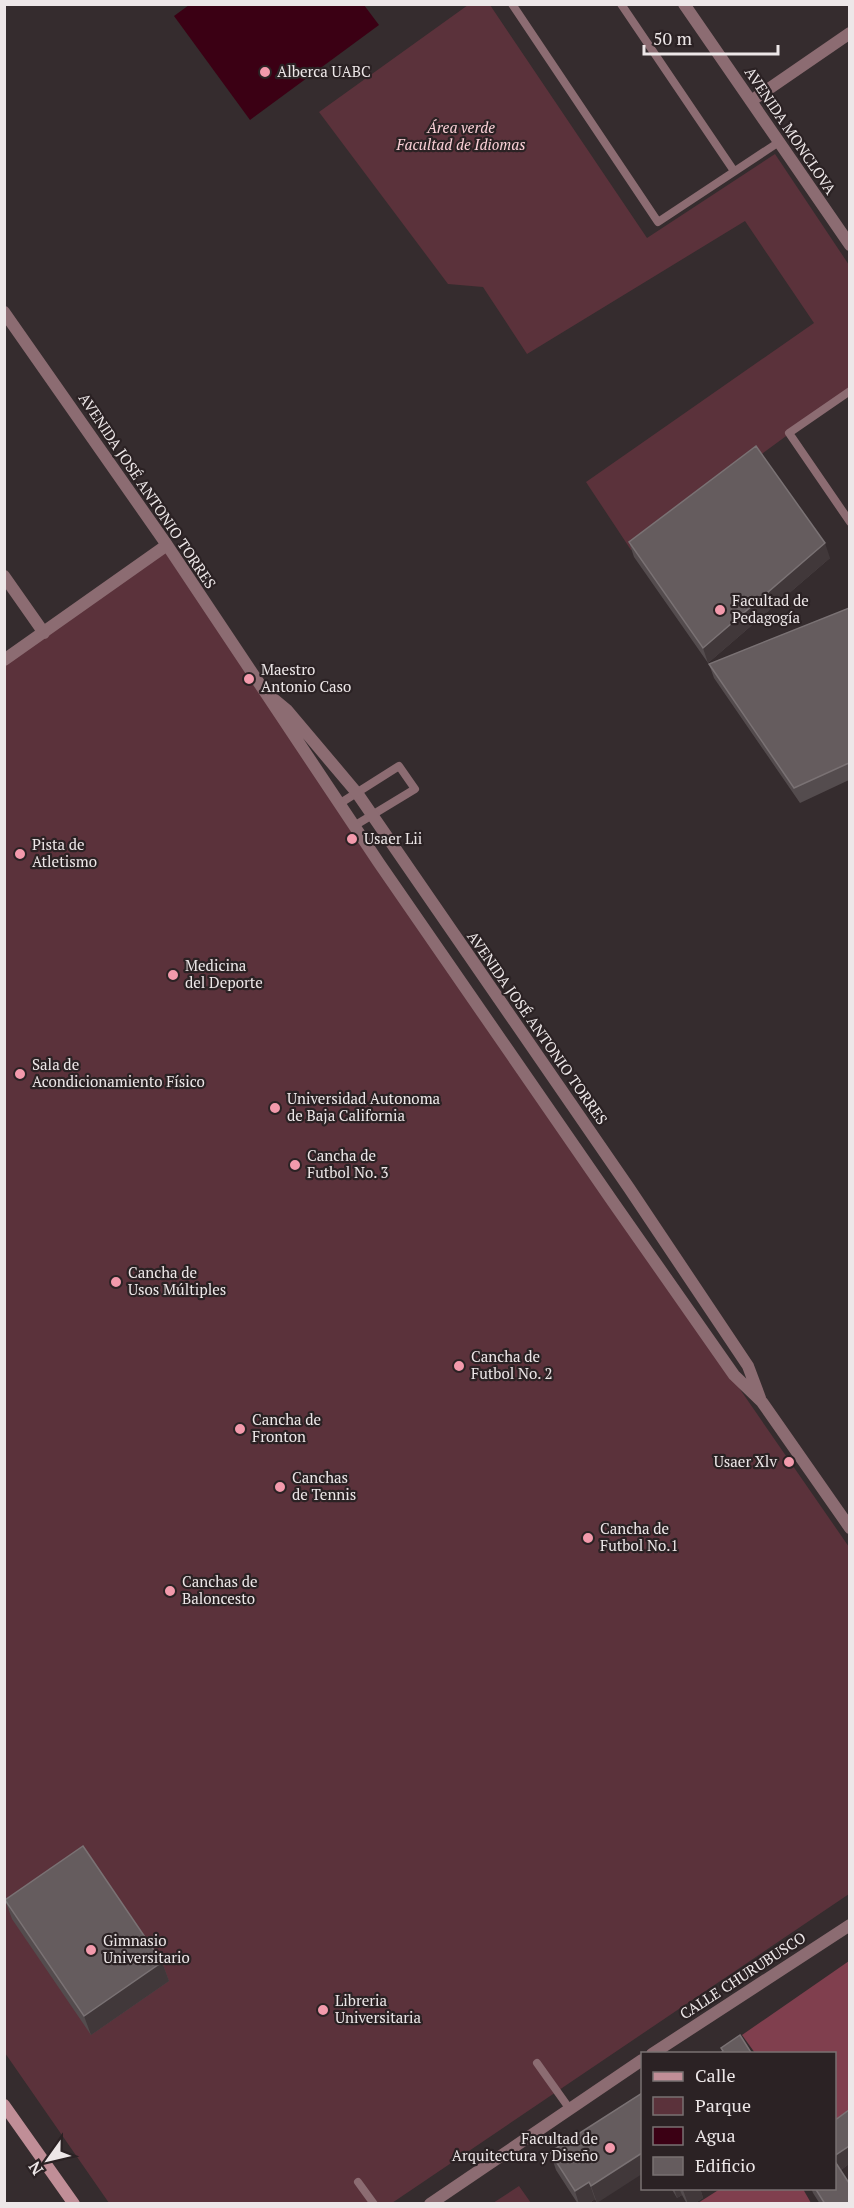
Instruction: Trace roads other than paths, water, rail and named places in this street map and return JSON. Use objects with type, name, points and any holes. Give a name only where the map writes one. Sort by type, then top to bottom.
[{"type":"street","name":"AVENIDA MONCLOVA","points":[[684,4],[849,245]]},
{"type":"street","points":[[751,101],[849,33]]},
{"type":"street","name":"AVENIDA JOSÉ ANTONIO TORRES","points":[[4,312],[167,545],[339,804],[613,1202],[734,1375],[762,1402],[849,1528]]},
{"type":"street","points":[[4,660],[167,545]]},
{"type":"street","points":[[4,576],[44,633]]},
{"type":"street","name":"AVENIDA JOSÉ ANTONIO TORRES","points":[[262,689],[287,710],[357,793],[513,1018],[748,1366],[762,1402]]},
{"type":"street","points":[[496,1032],[513,1018]]},
{"type":"street","points":[[613,1202],[629,1188]]},
{"type":"street","name":"CALLE CHURUBUSCO","points":[[655,2052],[849,1924]]},
{"type":"street","points":[[430,2204],[641,2061]]},
{"type":"street","points":[[5,2107],[74,2204]]},
{"type":"lane","points":[[512,4],[658,222],[778,142]]},
{"type":"lane","points":[[621,4],[734,171]]},
{"type":"lane","points":[[849,391],[789,433],[849,522]]},
{"type":"lane","points":[[339,804],[399,766],[415,789],[354,826]]},
{"type":"lane","points":[[537,2063],[569,2108]]},
{"type":"lane","points":[[358,2182],[374,2204]]},
{"type":"water","name":"Alberca UABC","points":[[189,5],[364,5],[379,25],[250,120],[174,16]]},
{"type":"place","name":"Alberca UABC","points":[[265,72]]},
{"type":"place","name":"Facultad de Pedagogía","points":[[720,610]]},
{"type":"place","name":"Maestro Antonio Caso","points":[[249,679]]},
{"type":"place","name":"Usaer Lii","points":[[352,839]]},
{"type":"place","name":"Pista de Atletismo","points":[[20,854]]},
{"type":"place","name":"Medicina del Deporte","points":[[173,975]]},
{"type":"place","name":"Sala de Acondicionamiento Físico","points":[[20,1074]]},
{"type":"place","name":"Universidad Autonoma de Baja California","points":[[275,1108]]},
{"type":"place","name":"Cancha de Futbol No. 3","points":[[295,1165]]},
{"type":"place","name":"Cancha de Usos Múltiples","points":[[116,1282]]},
{"type":"place","name":"Cancha de Futbol No. 2","points":[[459,1366]]},
{"type":"place","name":"Cancha de Fronton","points":[[240,1429]]},
{"type":"place","name":"Usaer Xlv","points":[[789,1462]]},
{"type":"place","name":"Canchas de Tennis","points":[[280,1487]]},
{"type":"place","name":"Cancha de Futbol No.1","points":[[588,1538]]},
{"type":"place","name":"Canchas de Baloncesto","points":[[170,1591]]},
{"type":"place","name":"Gimnasio Universitario","points":[[91,1950]]},
{"type":"place","name":"Libreria Universitaria","points":[[323,2010]]},
{"type":"place","name":"Facultad de Arquitectura y Diseño","points":[[610,2148]]},
{"type":"park label","name":"Área verde Facultad de Idiomas","points":[[461,136]]}]
